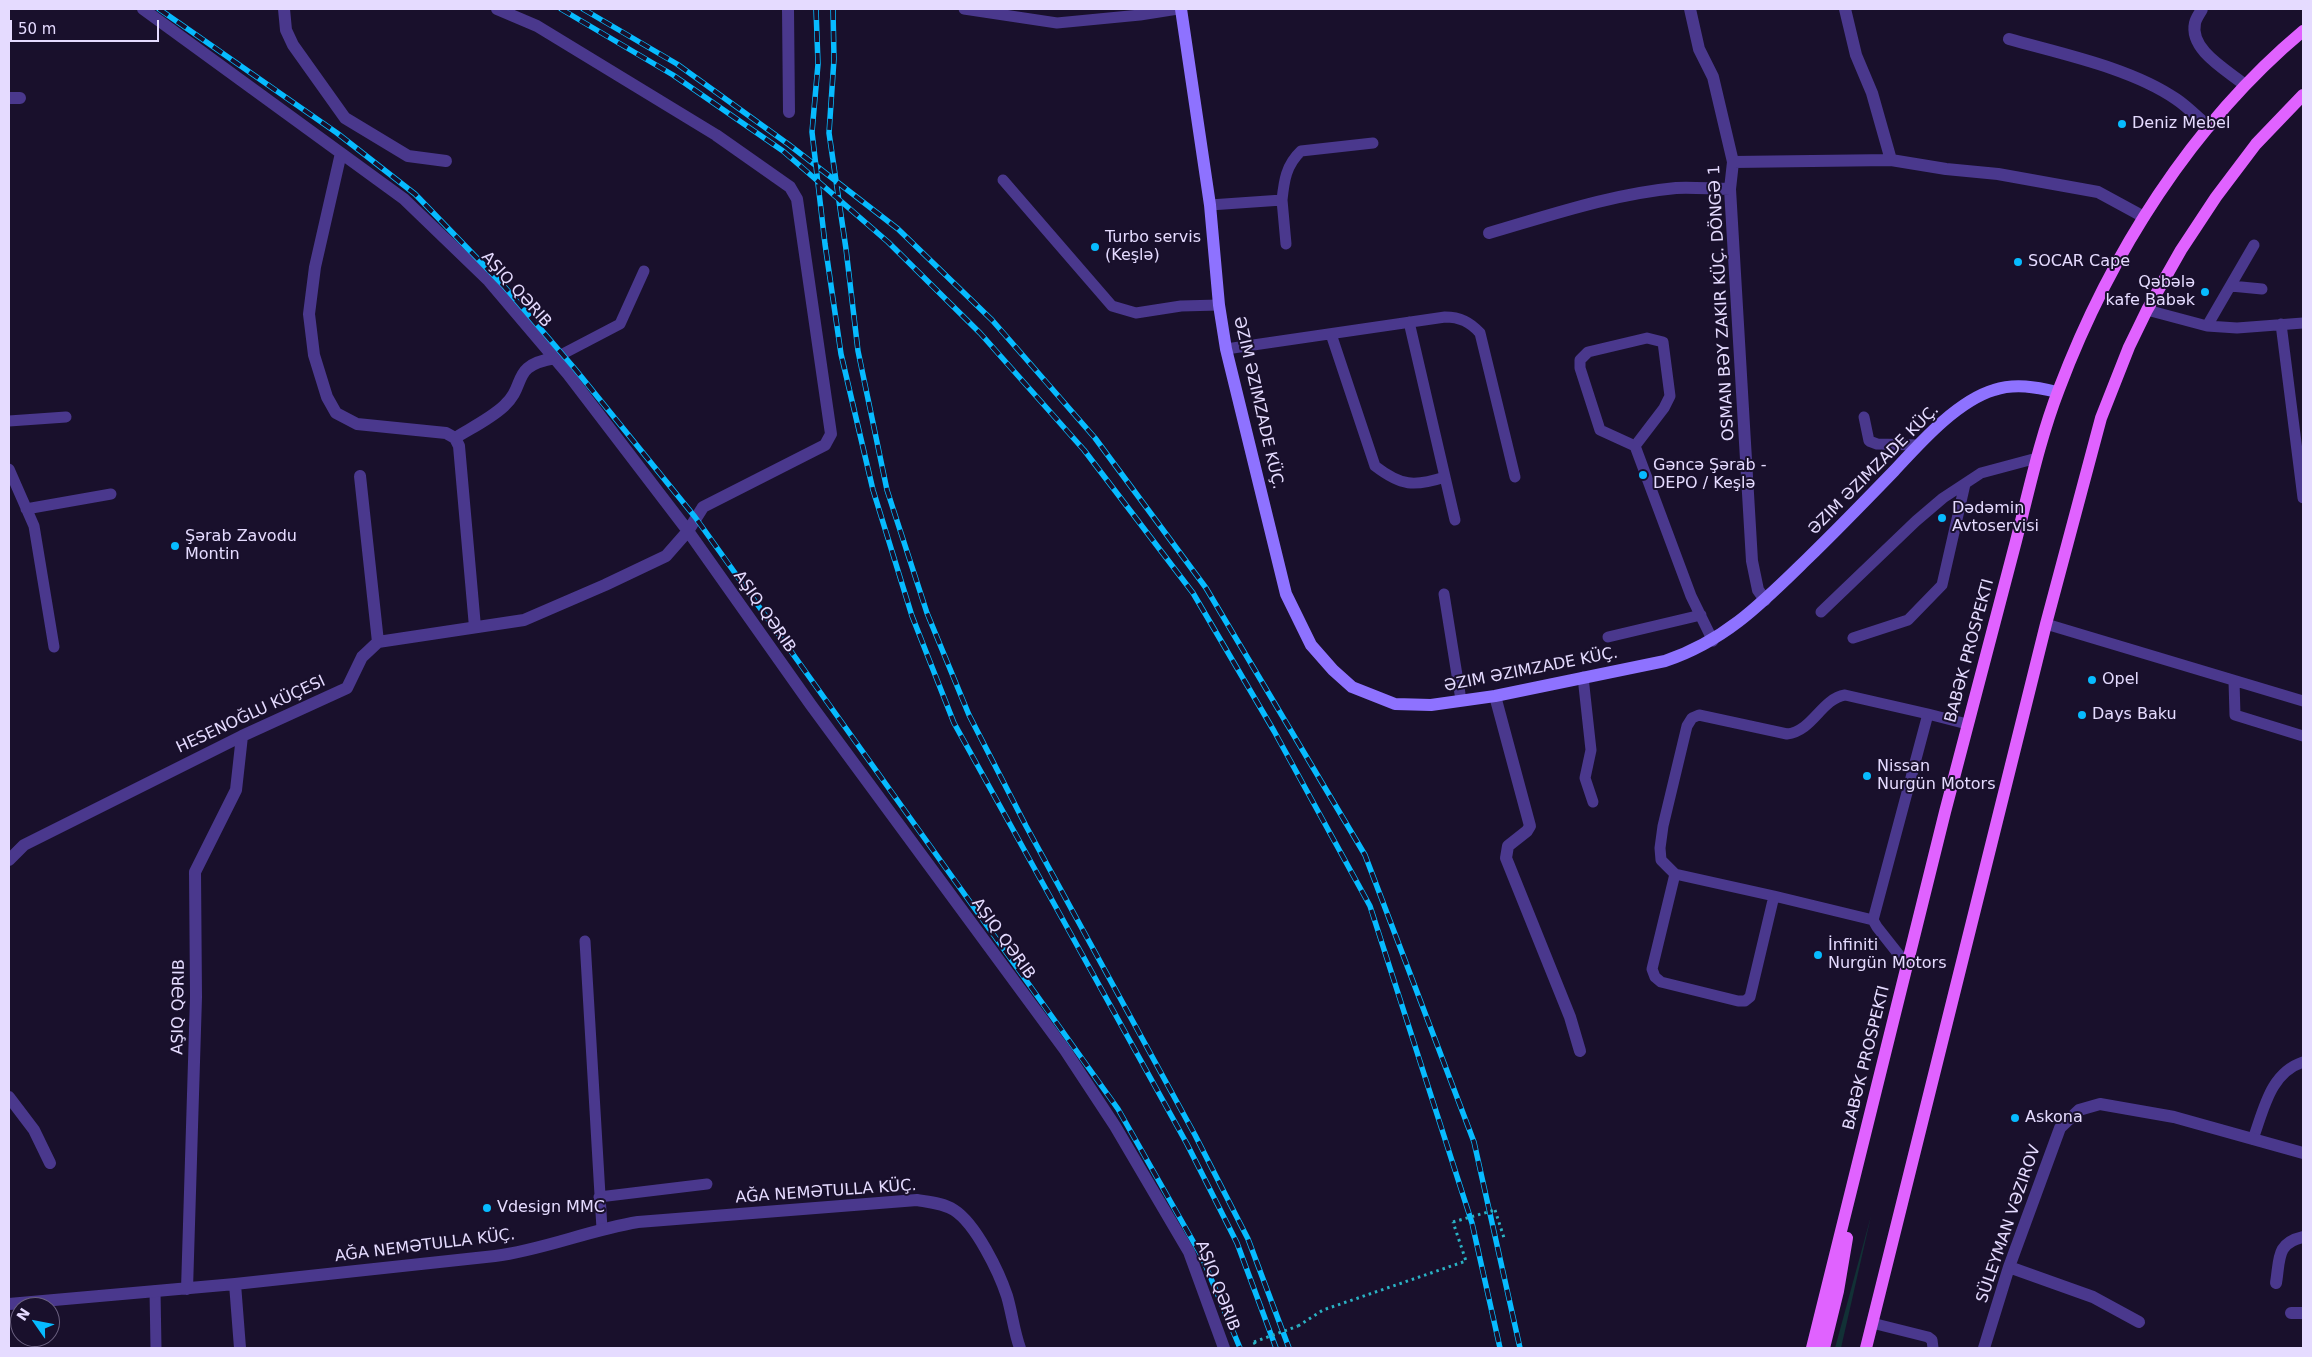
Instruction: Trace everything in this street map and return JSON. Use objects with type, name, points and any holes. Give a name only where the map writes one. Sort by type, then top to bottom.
[{"type":"main road","name":"BABƏK PROSPEKTI","points":[[1812,1348],[1967,724],[2037,458],[2057,392],[2088,321],[2144,217],[2176,170],[2245,85],[2303,31]]},
{"type":"main road","points":[[1866,1348],[2046,624],[2101,418],[2118,371],[2147,310],[2182,250],[2216,197],[2256,144],[2303,95]]},
{"type":"main road","points":[[1824,1348],[1838,1291],[1861,1149]]},
{"type":"street","points":[[143,9],[404,199],[489,281],[555,358],[688,531],[810,706],[1065,1050],[1115,1126],[1189,1252],[1224,1348]]},
{"type":"street","points":[[284,9],[286,30],[293,44],[345,118],[408,156],[446,161]]},
{"type":"street","points":[[360,476],[378,642],[524,620],[666,556],[688,531],[703,507],[825,445],[830,434],[797,199],[790,187],[716,135],[537,26],[497,9]]},
{"type":"street","points":[[788,9],[789,112]]},
{"type":"street","name":"ƏZIM ƏZIMZADE KÜÇ.","points":[[1180,9],[1210,205],[1226,349],[1286,594],[1312,645],[1333,670],[1352,687],[1372,696],[1395,704],[1430,705],[1495,696],[1665,661],[1689,653],[1730,630],[1765,600],[1854,512],[1918,445],[1969,402],[1992,390],[2010,386],[2036,387],[2057,392]]},
{"type":"street","name":"OSMAN BƏY ZAKIR KÜÇ. DÖNGƏ 1","points":[[1690,9],[1699,49],[1713,77],[1733,162],[1730,189],[1752,561],[1758,590],[1765,600]]},
{"type":"street","points":[[1845,9],[1856,55],[1872,93],[1891,160]]},
{"type":"street","points":[[2202,9],[2195,22],[2195,37],[2201,48],[2245,85]]},
{"type":"street","points":[[2009,38],[2097,64],[2129,76],[2176,99],[2209,127]]},
{"type":"street","points":[[340,153],[315,267],[309,314],[314,355],[327,397],[336,414],[357,424],[446,433],[455,438],[459,446],[475,627]]},
{"type":"street","points":[[1733,162],[1891,160],[1946,169],[1998,174],[2098,192],[2144,217]]},
{"type":"street","points":[[1489,233],[1619,197],[1678,188],[1730,189]]},
{"type":"street","points":[[455,438],[506,404],[523,372],[532,364],[555,358]]},
{"type":"street","name":"HESENOĞLU KÜÇESI","points":[[9,860],[24,844],[242,736],[347,688],[362,657],[378,642]]},
{"type":"street","points":[[1495,696],[1530,826],[1527,831],[1508,846],[1506,858],[1570,1017],[1580,1052]]},
{"type":"street","points":[[187,1289],[196,997],[195,872],[236,790],[242,736]]},
{"type":"street","points":[[9,1098],[36,1135],[50,1163]]},
{"type":"street","name":"SÜLEYMAN VƏZIROV","points":[[1984,1348],[2009,1267],[2060,1128],[2079,1110],[2100,1104],[2174,1117],[2303,1153]]},
{"type":"street","name":"AĞA NEMƏTULLA KÜÇ.","points":[[9,1304],[187,1289],[512,1254],[602,1229],[638,1222],[917,1200],[940,1204],[953,1209],[970,1225],[980,1238],[1006,1295],[1020,1348]]},
{"type":"street","points":[[2276,1283],[2282,1247],[2290,1240],[2303,1236]]},
{"type":"street","points":[[2009,1267],[2093,1297],[2139,1322]]},
{"type":"street","points":[[235,1284],[240,1348]]},
{"type":"lane","points":[[964,9],[1057,23],[1180,9]]},
{"type":"lane","points":[[1286,244],[1282,200],[1285,176],[1289,165],[1300,151],[1373,143]]},
{"type":"lane","points":[[1004,180],[1112,306],[1136,313],[1181,306],[1220,304]]},
{"type":"lane","points":[[1210,205],[1282,200]]},
{"type":"lane","points":[[2207,326],[2254,245]]},
{"type":"lane","points":[[555,358],[620,324],[644,270]]},
{"type":"lane","points":[[2231,286],[2262,289]]},
{"type":"lane","points":[[2147,310],[2207,326],[2236,328],[2303,323]]},
{"type":"lane","points":[[1226,349],[1452,317],[1472,323],[1480,333],[1515,477]]},
{"type":"lane","points":[[1410,322],[1456,520]]},
{"type":"lane","points":[[2281,324],[2303,498]]},
{"type":"lane","points":[[1331,334],[1375,466],[1392,479],[1408,484],[1423,484],[1445,477]]},
{"type":"lane","points":[[1635,446],[1664,408],[1670,396],[1664,342],[1655,339],[1647,338],[1588,352],[1580,360],[1580,368],[1600,430],[1635,446],[1691,596],[1712,641]]},
{"type":"lane","points":[[9,421],[66,417]]},
{"type":"lane","points":[[1864,417],[1869,441],[1877,444],[1918,445]]},
{"type":"lane","points":[[1821,612],[1916,521],[1943,498],[1981,473],[2037,458]]},
{"type":"lane","points":[[9,469],[34,526],[54,647]]},
{"type":"lane","points":[[1854,638],[1908,620],[1942,585],[1965,484]]},
{"type":"lane","points":[[26,509],[111,494]]},
{"type":"lane","points":[[1444,594],[1461,700]]},
{"type":"lane","points":[[1608,637],[1701,616]]},
{"type":"lane","points":[[2046,624],[2303,702]]},
{"type":"lane","points":[[1583,677],[1591,750],[1585,781],[1593,802]]},
{"type":"lane","points":[[2234,681],[2235,715],[2303,736]]},
{"type":"lane","points":[[1873,920],[1675,874],[1661,860],[1660,848],[1663,826],[1687,726],[1692,718],[1699,715],[1788,734],[1796,733],[1804,729],[1834,698],[1845,695],[1967,724]]},
{"type":"lane","points":[[1907,965],[1873,920],[1928,714]]},
{"type":"lane","points":[[1675,874],[1652,970],[1655,977],[1662,982],[1738,1001],[1745,1001],[1750,997],[1774,896]]},
{"type":"lane","points":[[585,940],[602,1229]]},
{"type":"lane","points":[[2253,1139],[2273,1084],[2291,1066],[2303,1062]]},
{"type":"lane","points":[[599,1197],[707,1184]]},
{"type":"lane","points":[[155,1291],[156,1348]]},
{"type":"lane","points":[[1872,1322],[1928,1337],[1932,1340],[1933,1348]]},
{"type":"path","points":[[1257,1348],[1254,1342],[1298,1326],[1323,1310],[1466,1261],[1453,1222],[1495,1210],[1505,1241]]},
{"type":"green space","points":[[1871,1216],[1841,1348],[1835,1348]]},
{"type":"railway","points":[[159,9],[337,133],[415,194],[503,285],[575,369],[695,517],[1118,1109],[1202,1257],[1240,1348]]},
{"type":"railway","points":[[561,9],[673,75],[783,151],[888,242],[980,333],[1084,450],[1193,593],[1274,731],[1370,906],[1472,1223],[1500,1348]]},
{"type":"railway","points":[[583,9],[677,64],[788,144],[898,229],[992,320],[1095,438],[1206,588],[1365,855],[1474,1142],[1520,1348]]},
{"type":"railway","points":[[816,9],[818,64],[812,132],[825,244],[841,354],[873,490],[912,616],[954,723],[1187,1144],[1237,1243],[1276,1348]]},
{"type":"railway","points":[[833,9],[834,59],[829,133],[846,249],[858,351],[887,490],[927,613],[969,715],[1026,826],[1195,1135],[1248,1239],[1289,1348]]},
{"type":"place","name":"Deniz Mebel","points":[[2122,124]]},
{"type":"place","name":"Turbo servis (Keşlə)","points":[[1095,247]]},
{"type":"place","name":"SOCAR Cape","points":[[2018,262]]},
{"type":"place","name":"Qəbələ kafe Babək","points":[[2205,292]]},
{"type":"place","name":"Gəncə Şərab - DEPO / Keşlə","points":[[1643,475]]},
{"type":"place","name":"Dədəmin Avtoservisi","points":[[1942,518]]},
{"type":"place","name":"Şərab Zavodu Montin","points":[[175,546]]},
{"type":"place","name":"Opel","points":[[2092,680]]},
{"type":"place","name":"Days Baku","points":[[2082,715]]},
{"type":"place","name":"Nissan Nurgün Motors","points":[[1867,776]]},
{"type":"place","name":"İnfiniti Nurgün Motors","points":[[1818,955]]},
{"type":"place","name":"Askona","points":[[2015,1118]]},
{"type":"place","name":"Vdesign MMC","points":[[487,1208]]}]
